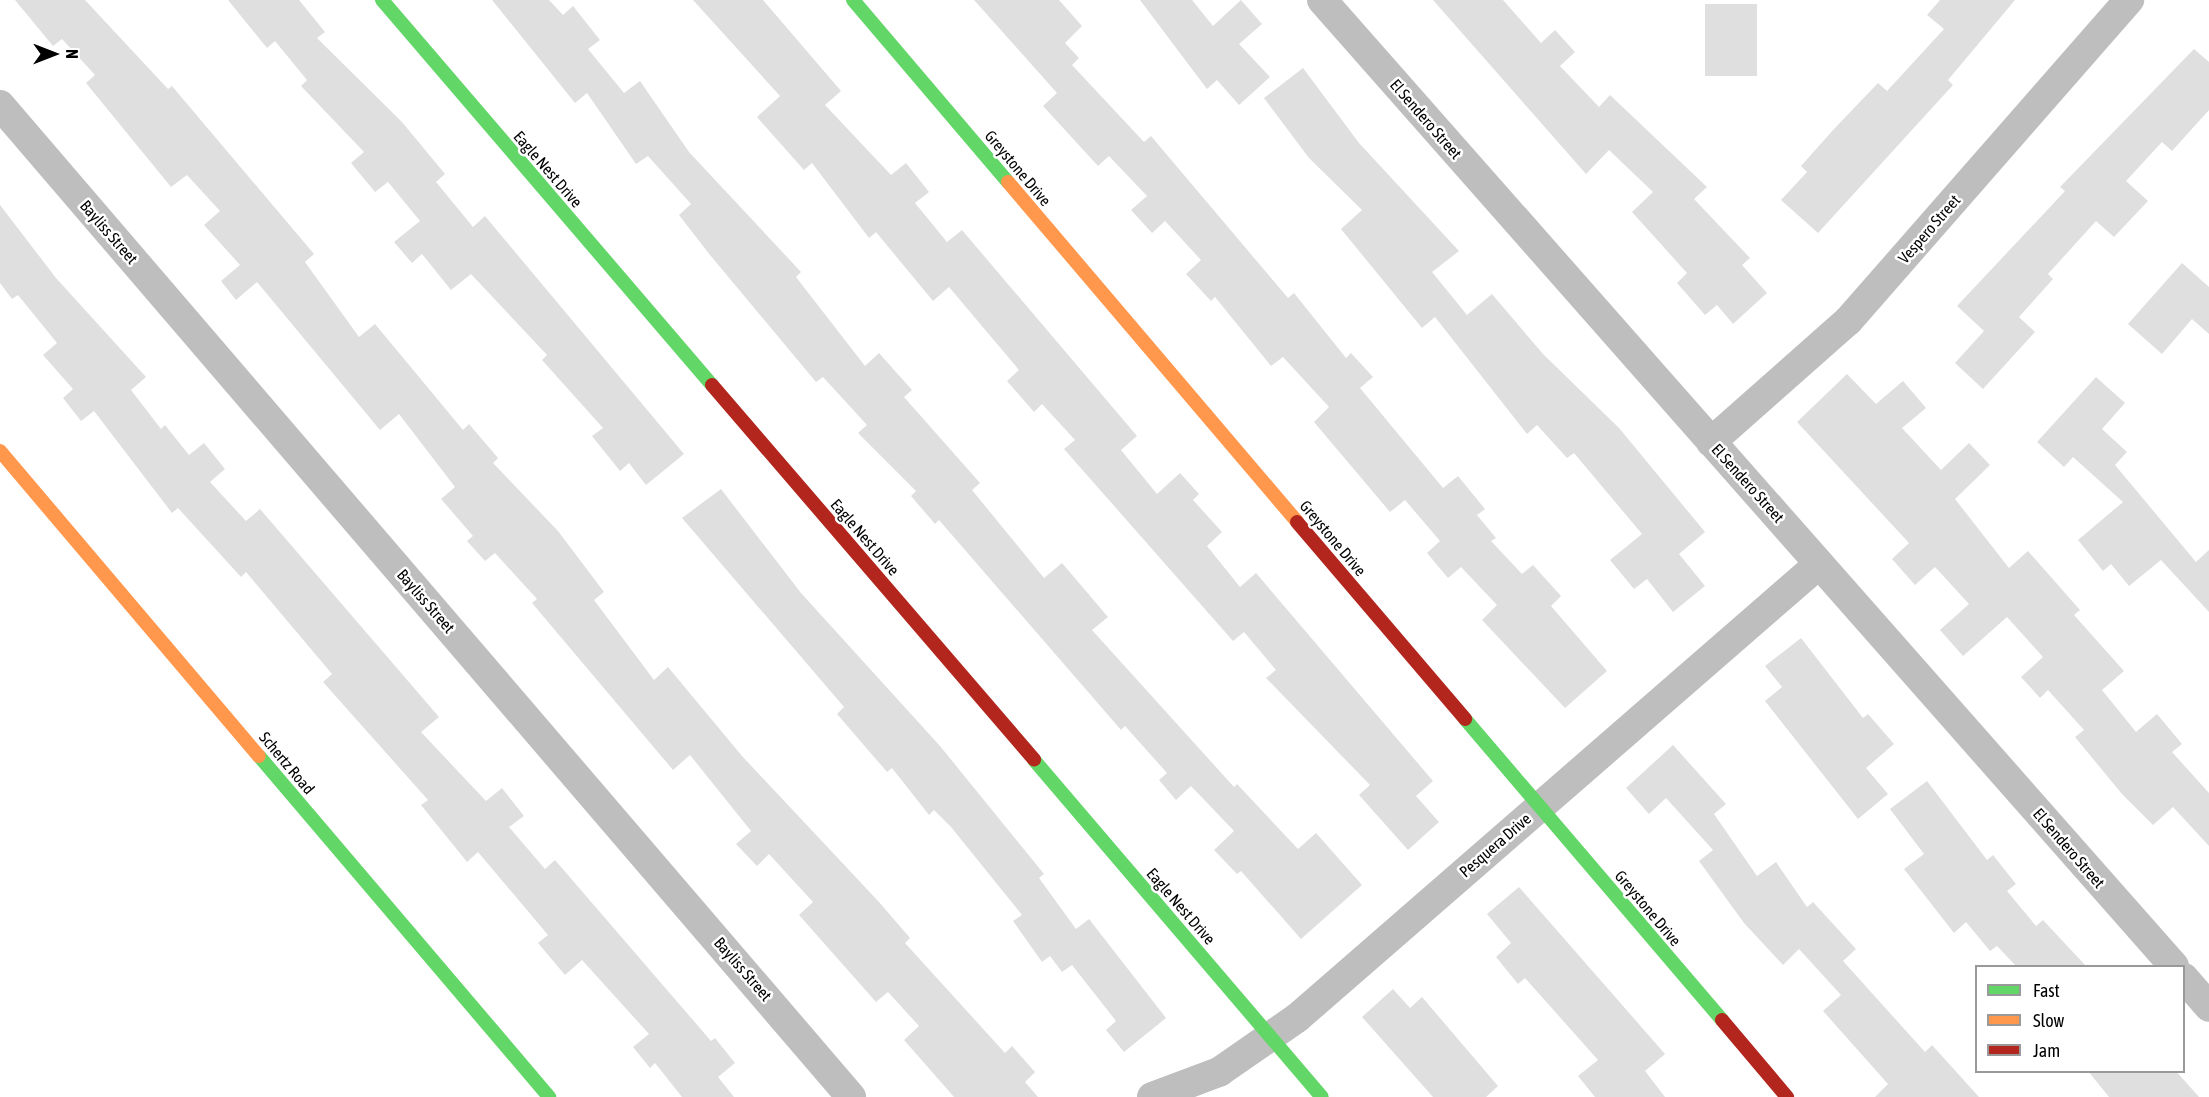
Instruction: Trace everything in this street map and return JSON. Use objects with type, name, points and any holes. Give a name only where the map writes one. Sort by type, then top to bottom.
[{"type":"street","name":"Eagle Nest Drive","points":[[382,0],[1322,1097]]},
{"type":"street","name":"Greystone Drive","points":[[853,0],[1787,1097]]},
{"type":"street","name":"El Sendero Street","points":[[1322,0],[2173,965]]},
{"type":"street","name":"Vespero Street","points":[[1711,442],[1848,321],[2129,0]]},
{"type":"street","name":"Bayliss Street","points":[[0,105],[851,1097]]},
{"type":"street","name":"Schertz Road","points":[[0,451],[549,1097]]},
{"type":"street","name":"Pesquera Drive","points":[[1152,1097],[1219,1072],[1271,1037],[1819,564]]},
{"type":"street","points":[[2185,979],[2209,1006]]},
{"type":"building","points":[[15,0],[85,0],[168,89],[172,86],[314,254],[305,262],[359,337],[375,324],[463,430],[469,424],[498,458],[493,463],[558,531],[604,592],[594,600],[654,680],[668,667],[742,756],[910,938],[905,943],[1005,1053],[1012,1046],[1035,1072],[1025,1082],[1038,1097],[954,1097],[904,1040],[919,1026],[888,992],[876,1002],[799,915],[813,902],[769,854],[757,866],[736,844],[751,831],[690,755],[673,770],[532,603],[537,599],[495,553],[485,561],[467,541],[473,536],[441,499],[455,487],[399,414],[380,430],[257,282],[236,300],[221,281],[240,265],[204,225],[220,211],[187,175],[171,187],[86,83],[95,75],[62,39],[53,46]]},
{"type":"building","points":[[228,0],[299,0],[325,32],[317,38],[402,122],[445,174],[436,182],[473,227],[485,216],[684,454],[646,485],[629,463],[620,471],[592,436],[603,428],[542,360],[547,355],[471,274],[451,290],[422,254],[412,263],[394,242],[420,221],[388,182],[375,192],[351,163],[364,152],[301,86],[307,80],[275,41],[267,48]]},
{"type":"building","points":[[492,0],[549,0],[563,15],[573,6],[600,40],[588,49],[624,93],[640,81],[689,152],[801,272],[796,277],[865,366],[879,353],[912,390],[904,397],[980,483],[972,490],[1044,578],[1062,563],[1108,617],[1092,630],[1234,787],[1237,784],[1298,849],[1316,833],[1362,885],[1301,939],[1241,871],[1237,874],[1214,850],[1234,831],[1191,786],[1176,800],[1159,780],[1167,773],[1125,726],[1121,730],[939,520],[935,524],[911,496],[916,491],[858,433],[867,425],[823,377],[816,382],[710,255],[679,215],[691,204],[648,156],[636,164],[587,93],[575,103]]},
{"type":"building","points":[[693,0],[763,0],[841,91],[825,105],[891,175],[906,163],[929,192],[915,203],[947,242],[962,230],[1137,436],[1121,450],[1157,494],[1180,473],[1199,494],[1193,500],[1222,532],[1207,546],[1240,587],[1256,573],[1433,781],[1416,796],[1439,822],[1408,850],[1359,795],[1370,785],[1266,678],[1276,670],[1244,632],[1233,641],[1064,449],[1075,440],[1042,404],[1034,412],[1007,381],[1019,370],[949,287],[933,301],[876,232],[869,238],[812,163],[804,170],[757,117],[780,96]]},
{"type":"building","points":[[974,0],[1059,0],[1082,26],[1065,43],[1079,58],[1072,65],[1144,142],[1151,136],[1288,298],[1294,293],[1346,358],[1351,353],[1373,377],[1360,388],[1443,488],[1458,476],[1485,509],[1477,515],[1496,538],[1491,541],[1522,574],[1533,565],[1561,596],[1551,606],[1607,671],[1565,708],[1482,620],[1497,605],[1461,567],[1448,578],[1427,553],[1440,541],[1405,500],[1390,512],[1314,422],[1329,407],[1283,357],[1271,366],[1215,297],[1211,301],[1186,274],[1201,260],[1165,221],[1152,233],[1131,210],[1147,196],[1109,156],[1098,166],[1043,106],[1057,93]]},
{"type":"building","points":[[1140,0],[1192,0],[1213,26],[1241,0],[1262,24],[1239,44],[1270,77],[1239,105],[1217,80],[1207,89]]},
{"type":"building","points":[[1433,0],[1503,0],[1541,43],[1555,30],[1575,52],[1560,66],[1599,107],[1610,95],[1707,187],[1694,199],[1750,258],[1742,265],[1767,293],[1733,324],[1717,305],[1705,315],[1677,283],[1687,273],[1632,212],[1653,192],[1609,150],[1586,174]]},
{"type":"building","points":[[1940,0],[2015,0],[1948,80],[1953,85],[1818,233],[1781,200],[1807,172],[1801,166],[1834,129],[1878,83],[1887,91],[1944,29],[1927,15]]},
{"type":"building","points":[[1705,4],[1757,4],[1757,76],[1705,76]]},
{"type":"building","points":[[2194,49],[2209,62],[2209,110],[2172,151],[2162,142],[2126,181],[2148,201],[2114,237],[2096,221],[2048,274],[2053,279],[2019,317],[2035,332],[1983,389],[1955,363],[1984,331],[1957,306],[2065,191],[2060,187]]},
{"type":"building","points":[[1303,68],[1359,143],[1459,251],[1432,272],[1467,315],[1492,294],[1543,354],[1619,428],[1705,532],[1679,554],[1705,586],[1673,612],[1647,579],[1634,589],[1610,560],[1642,534],[1574,453],[1567,458],[1537,425],[1527,434],[1435,317],[1422,328],[1341,229],[1362,210],[1309,158],[1264,98]]},
{"type":"building","points":[[0,205],[56,278],[146,377],[131,390],[161,429],[165,425],[189,455],[204,443],[225,469],[210,482],[246,521],[260,509],[439,717],[421,732],[486,801],[502,788],[524,816],[509,827],[545,869],[555,860],[711,1041],[715,1038],[735,1063],[718,1077],[734,1097],[682,1097],[655,1063],[650,1068],[633,1047],[649,1034],[582,960],[565,975],[538,943],[548,935],[478,852],[467,862],[421,805],[428,800],[323,682],[332,674],[246,572],[241,577],[178,508],[172,513],[94,411],[81,421],[63,398],[73,389],[43,355],[57,343],[18,295],[12,299],[0,283]]},
{"type":"building","points":[[2182,263],[2209,287],[2209,334],[2192,319],[2162,354],[2128,324]]},
{"type":"building","points":[[1847,374],[1876,404],[1903,381],[1926,408],[1902,428],[1941,470],[1969,443],[1990,465],[1955,499],[2009,568],[2028,551],[2080,610],[2074,615],[2124,671],[2102,690],[2136,732],[2157,714],[2182,744],[2172,752],[2209,793],[2209,846],[2173,807],[2153,825],[2122,794],[2075,737],[2084,730],[2048,690],[2040,698],[2021,677],[2043,657],[2007,617],[1963,656],[1940,630],[1969,604],[1935,567],[1915,585],[1892,559],[1909,543],[1797,422]]},
{"type":"building","points":[[2096,377],[2125,403],[2102,429],[2127,452],[2115,465],[2196,562],[2209,550],[2209,612],[2161,560],[2129,586],[2111,564],[2103,571],[2078,540],[2123,502],[2073,457],[2064,467],[2037,442]]},
{"type":"building","points":[[721,489],[801,593],[940,746],[1044,874],[1039,878],[1076,929],[1089,919],[1166,1018],[1124,1052],[1106,1030],[1116,1021],[1072,965],[1062,972],[1050,956],[1042,962],[1013,921],[1022,915],[951,827],[934,810],[929,815],[892,768],[887,772],[837,714],[844,707],[682,518]]},
{"type":"building","points":[[1801,638],[1863,718],[1868,714],[1894,744],[1866,768],[1888,794],[1858,819],[1765,701],[1782,687],[1765,666]]},
{"type":"building","points":[[1673,745],[1726,804],[1714,814],[1757,876],[1776,862],[1807,907],[1813,902],[1856,949],[1843,961],[1925,1052],[1932,1045],[1979,1097],[1875,1097],[1888,1084],[1823,1011],[1841,995],[1799,949],[1783,965],[1744,923],[1699,861],[1713,850],[1666,798],[1649,814],[1626,788]]},
{"type":"building","points":[[1927,781],[1987,860],[1993,855],[2016,884],[2007,891],[2036,926],[2043,920],[2085,965],[2015,965],[1997,946],[1990,951],[1966,922],[1954,933],[1904,869],[1924,854],[1890,809]]},
{"type":"building","points":[[1519,887],[1665,1054],[1645,1071],[1665,1097],[1595,1097],[1578,1076],[1598,1060],[1525,978],[1518,984],[1496,957],[1511,943],[1487,914]]},
{"type":"building","points":[[1393,989],[1410,1008],[1422,997],[1498,1086],[1486,1097],[1433,1097],[1362,1017]]},
{"type":"building","points":[[2090,1073],[2178,1073],[2199,1097],[2109,1097]]},
{"type":"traffic: fast","points":[[382,0],[712,385]]},
{"type":"traffic: fast","points":[[853,0],[1008,182]]},
{"type":"traffic: fast","points":[[1465,719],[1722,1020]]},
{"type":"traffic: fast","points":[[259,756],[549,1097]]},
{"type":"traffic: fast","points":[[1034,760],[1322,1097]]},
{"type":"traffic: slow","points":[[1008,182],[1297,522]]},
{"type":"traffic: slow","points":[[0,451],[259,756]]},
{"type":"traffic: jam","points":[[712,385],[1034,760]]},
{"type":"traffic: jam","points":[[1297,522],[1465,719]]},
{"type":"traffic: jam","points":[[1722,1020],[1787,1097]]}]
